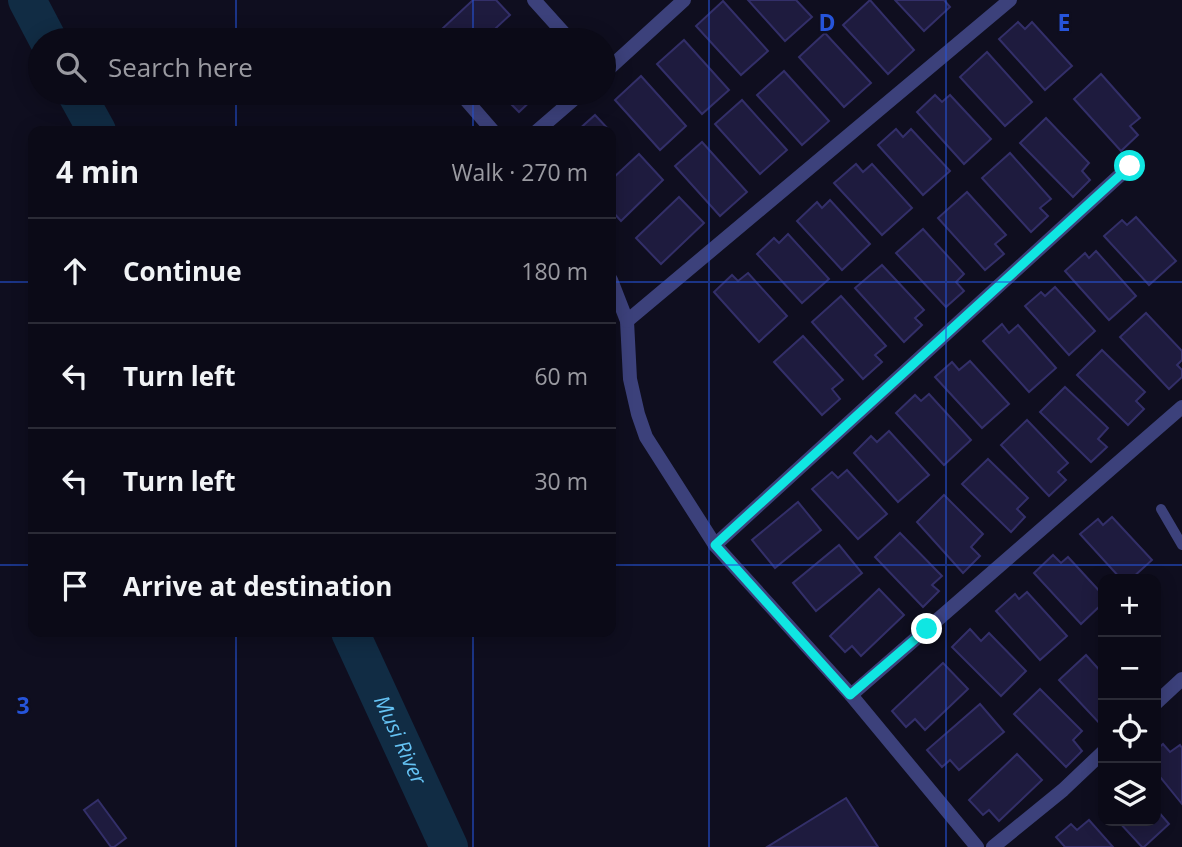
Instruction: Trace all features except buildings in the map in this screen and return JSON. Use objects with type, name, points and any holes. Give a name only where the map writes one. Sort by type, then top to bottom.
[{"type":"street","points":[[534,0],[559,28]]},
{"type":"street","points":[[616,62],[684,0]]},
{"type":"street","points":[[627,321],[1010,0]]},
{"type":"street","points":[[470,105],[489,126]]},
{"type":"street","points":[[543,126],[567,105]]},
{"type":"street","points":[[715,545],[1130,166]]},
{"type":"street","points":[[616,293],[627,321],[630,379],[646,438],[715,545],[850,695],[977,847]]},
{"type":"street","points":[[850,695],[1182,407]]},
{"type":"street","points":[[1159,700],[1182,678]]},
{"type":"street","points":[[993,847],[1063,790],[1098,757]]},
{"type":"lane","points":[[1161,509],[1182,545]]},
{"type":"waterway","name":"Musi River","points":[[27,0],[42,28]]},
{"type":"waterway","name":"Musi River","points":[[83,105],[94,126]]},
{"type":"waterway","name":"Musi River","points":[[352,637],[449,847]]},
{"type":"route","points":[[927,629],[850,695],[715,545],[1130,166]]}]
